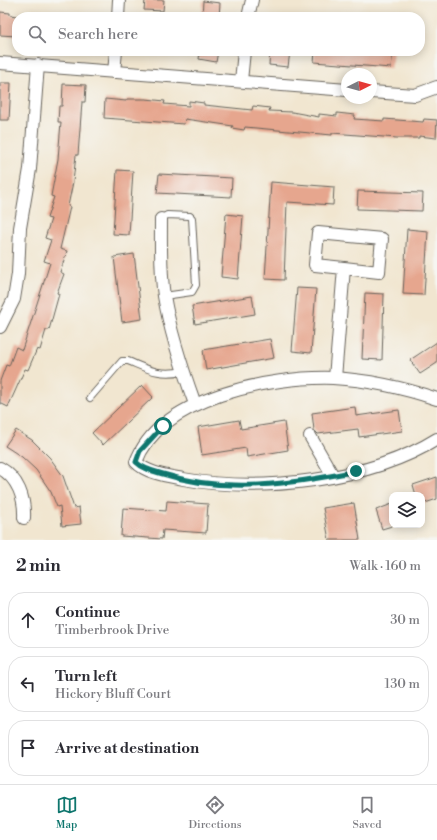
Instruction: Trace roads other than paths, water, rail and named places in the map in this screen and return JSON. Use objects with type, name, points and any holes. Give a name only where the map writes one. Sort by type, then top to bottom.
[{"type":"street","points":[[118,12],[119,0]]},
{"type":"street","points":[[249,12],[252,0]]},
{"type":"street","points":[[114,72],[116,56]]},
{"type":"street","points":[[241,82],[244,56]]},
{"type":"street","points":[[0,63],[341,90]]},
{"type":"street","points":[[0,327],[14,298],[18,274],[20,228],[30,169],[38,65]]},
{"type":"street","points":[[377,92],[416,95],[437,87]]},
{"type":"street","points":[[161,219],[160,257],[164,296],[184,372],[195,404]]},
{"type":"street","points":[[318,233],[382,239],[379,272],[344,268],[315,265],[318,233]]},
{"type":"street","points":[[335,378],[344,268]]},
{"type":"street","points":[[437,399],[397,387],[335,378],[313,378],[259,385],[213,397],[195,404],[163,426],[140,451],[136,462],[141,467],[172,477],[232,485],[268,485],[333,476],[379,465],[423,448],[437,440]]},
{"type":"street","points":[[310,436],[333,476]]},
{"type":"street","points":[[0,468],[5,471],[18,485],[24,505],[24,518]]},
{"type":"lane","points":[[161,219],[167,215],[190,216],[192,218],[196,286],[192,292],[164,296]]},
{"type":"lane","points":[[90,398],[122,361],[128,361],[159,374],[184,372]]}]
